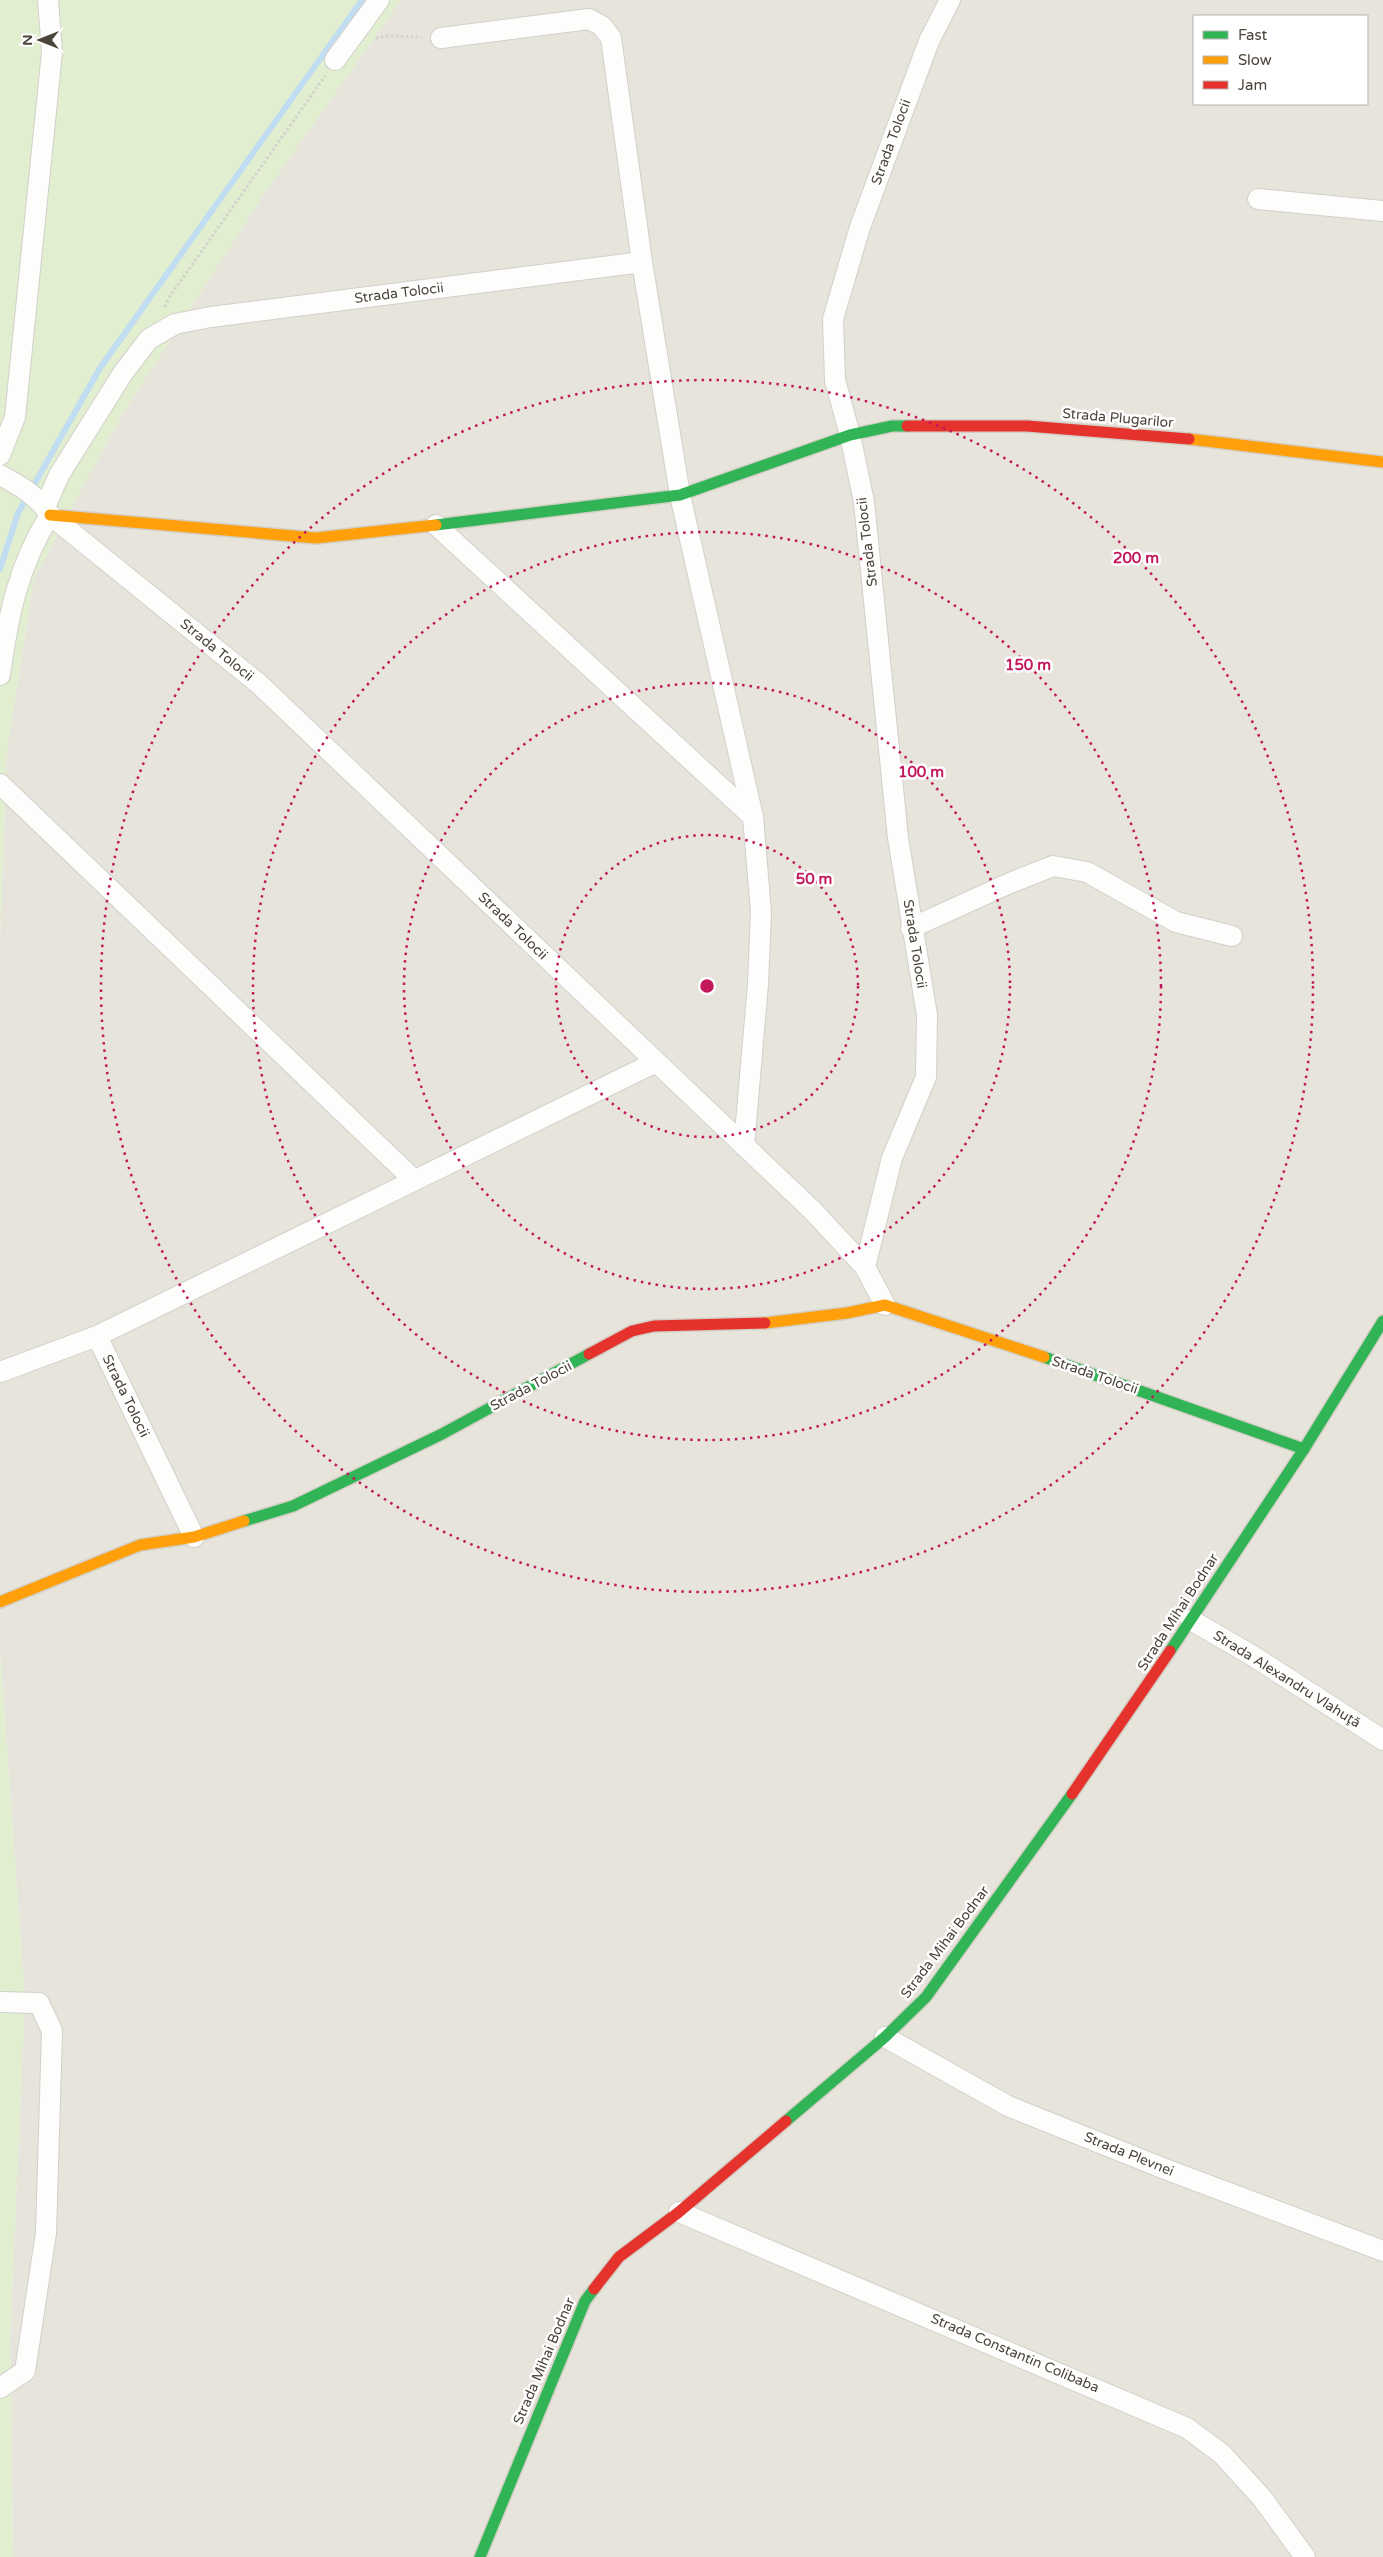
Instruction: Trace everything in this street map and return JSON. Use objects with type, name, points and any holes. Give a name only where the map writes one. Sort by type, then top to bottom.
[{"type":"street","points":[[0,455],[15,417],[52,52],[48,0]]},
{"type":"street","points":[[335,60],[379,0]]},
{"type":"street","name":"Strada Tolocii","points":[[865,1267],[892,1158],[926,1077],[927,1015],[911,928],[898,838],[864,502],[850,435],[835,380],[833,319],[863,218],[929,41],[950,0]]},
{"type":"street","points":[[441,38],[588,19],[608,31],[615,52],[642,262],[680,495],[753,817],[761,912],[758,984],[744,1146]]},
{"type":"street","points":[[1258,199],[1383,211]]},
{"type":"street","name":"Strada Tolocii","points":[[642,262],[212,317],[175,324],[149,339],[123,373],[64,466],[44,508],[259,684],[813,1211],[865,1267],[885,1305]]},
{"type":"street","name":"Strada Plugarilor","points":[[850,435],[892,426],[1027,426],[1220,442],[1383,462]]},
{"type":"street","points":[[0,475],[19,485],[44,508],[316,538],[680,495],[850,435]]},
{"type":"street","points":[[0,676],[5,637],[17,582],[44,508]]},
{"type":"street","points":[[436,525],[753,817]]},
{"type":"street","points":[[0,784],[414,1179]]},
{"type":"street","points":[[911,928],[1010,882],[1053,866],[1087,872],[1176,922],[1232,936]]},
{"type":"street","points":[[0,1372],[97,1336],[656,1062]]},
{"type":"street","name":"Strada Tolocii","points":[[0,1602],[99,1560],[140,1545],[194,1537],[293,1506],[442,1434],[632,1331],[654,1326],[764,1323],[848,1313],[885,1305],[1077,1368],[1304,1450]]},
{"type":"street","name":"Strada Mihai Bodnar","points":[[480,2557],[584,2301],[618,2256],[679,2212],[885,2037],[926,1997],[956,1958],[1139,1697],[1304,1450],[1383,1321]]},
{"type":"street","name":"Strada Tolocii","points":[[97,1336],[194,1537]]},
{"type":"street","name":"Strada Alexandru Vlahuţă","points":[[1191,1620],[1253,1656],[1383,1740]]},
{"type":"street","points":[[0,2002],[39,2003],[52,2031],[46,2233],[25,2371],[0,2388]]},
{"type":"street","name":"Strada Plevnei","points":[[885,2037],[1008,2106],[1165,2169],[1383,2251]]},
{"type":"street","name":"Strada Constantin Colibaba","points":[[679,2212],[1187,2428],[1222,2454],[1262,2498],[1305,2557]]},
{"type":"path","points":[[368,40],[387,36],[441,38]]},
{"type":"path","points":[[149,339],[170,296],[335,60]]},
{"type":"shaded area","points":[[401,0],[1383,0],[1383,2557],[13,2557],[10,2338],[25,2001],[0,1649],[0,941],[7,750],[34,578],[120,418],[264,194]]},
{"type":"green space","points":[[0,0],[401,0],[264,194],[120,418],[34,578],[7,750],[0,941]]},
{"type":"green space","points":[[0,1649],[25,2000],[10,2338],[13,2557],[0,2557]]},
{"type":"waterway","points":[[0,569],[18,513],[100,368],[362,0]]},
{"type":"traffic: fast","points":[[436,525],[680,495],[850,435],[892,426],[907,426]]},
{"type":"traffic: fast","points":[[1170,1651],[1304,1449],[1383,1321]]},
{"type":"traffic: fast","points":[[244,1521],[293,1506],[442,1434],[589,1354]]},
{"type":"traffic: fast","points":[[1044,1357],[1304,1449]]},
{"type":"traffic: fast","points":[[786,2121],[885,2037],[926,1997],[1072,1794]]},
{"type":"traffic: fast","points":[[480,2557],[585,2301],[594,2289]]},
{"type":"traffic: slow","points":[[1189,439],[1383,462]]},
{"type":"traffic: slow","points":[[50,515],[316,538],[436,525]]},
{"type":"traffic: slow","points":[[765,1323],[847,1313],[885,1305],[1044,1357]]},
{"type":"traffic: slow","points":[[0,1602],[140,1545],[194,1537],[244,1521]]},
{"type":"traffic: jam","points":[[907,426],[1027,426],[1189,439]]},
{"type":"traffic: jam","points":[[589,1354],[632,1331],[654,1326],[765,1323]]},
{"type":"traffic: jam","points":[[1072,1794],[1170,1651]]},
{"type":"traffic: jam","points":[[594,2289],[619,2257],[679,2212],[786,2121]]}]
